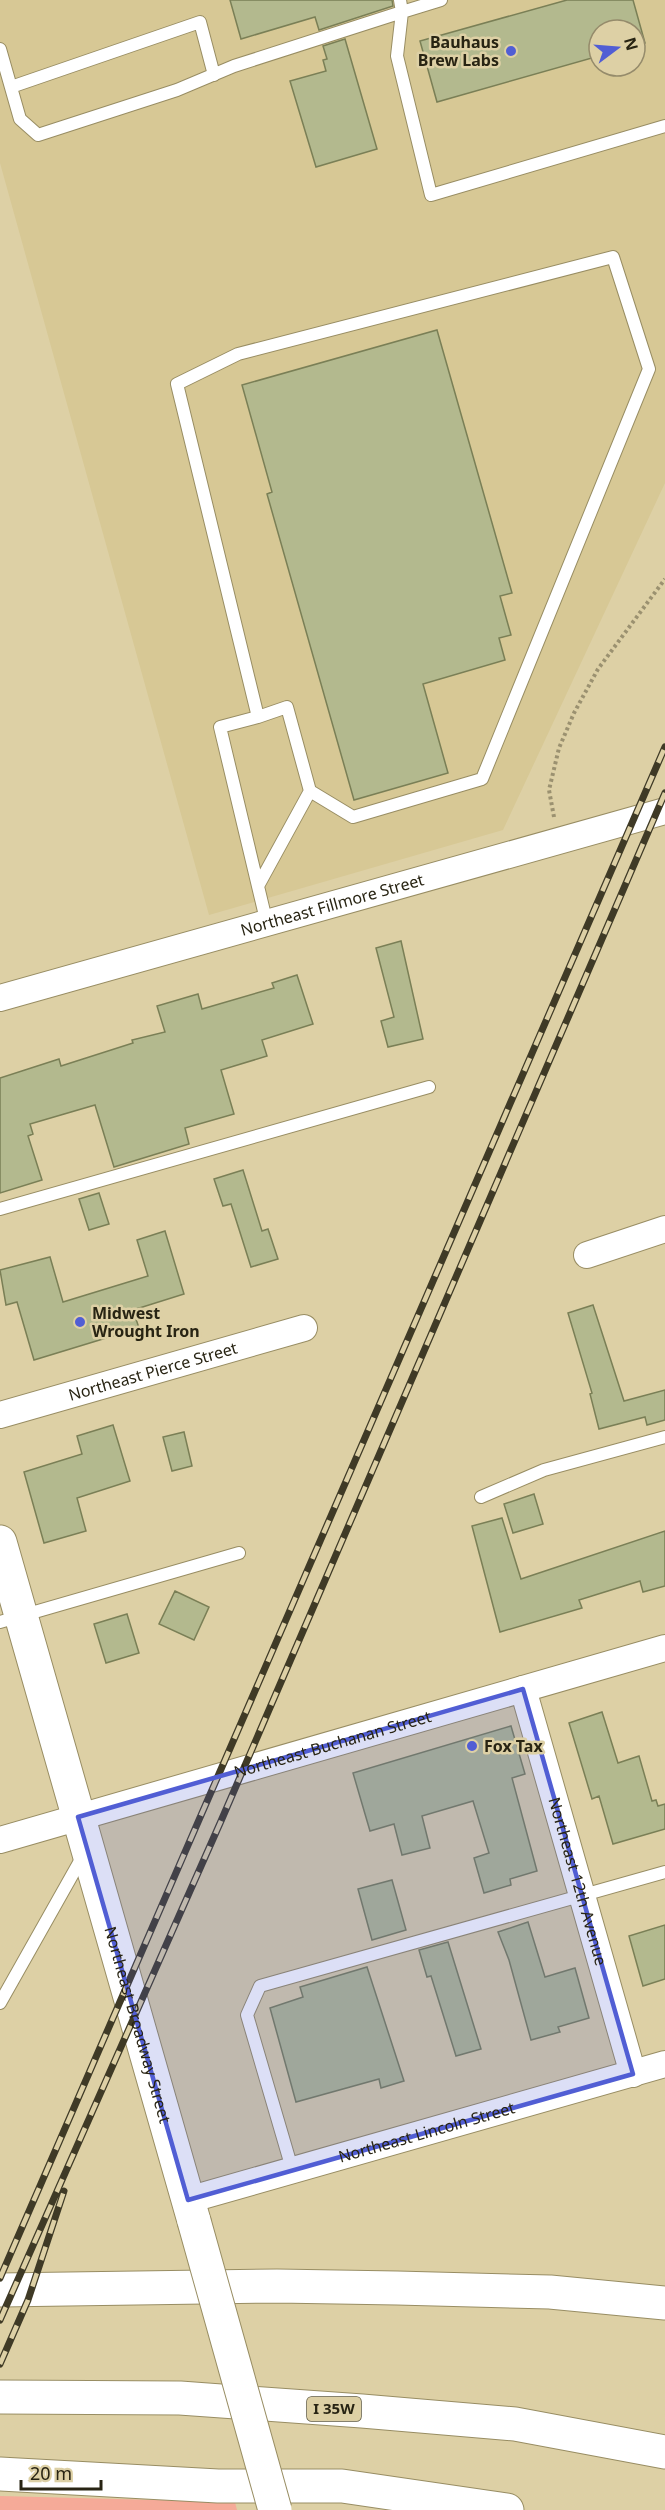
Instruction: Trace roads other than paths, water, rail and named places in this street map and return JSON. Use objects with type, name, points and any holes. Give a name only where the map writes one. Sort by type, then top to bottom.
[{"type":"main road","name":"Northeast Broadway Street","points":[[0,1542],[11,1619],[83,1832],[275,2510]]},
{"type":"main road","points":[[0,2290],[277,2286],[386,2288],[550,2292],[665,2303]]},
{"type":"main road","name":"I 35W","points":[[0,2397],[180,2398],[374,2412],[515,2424],[665,2452]]},
{"type":"main road","points":[[0,2474],[218,2486],[342,2486],[507,2510]]},
{"type":"street","name":"Northeast Fillmore Street","points":[[0,998],[665,811]]},
{"type":"street","points":[[587,1255],[665,1229]]},
{"type":"street","name":"Northeast Pierce Street","points":[[0,1415],[304,1328]]},
{"type":"street","name":"Northeast Buchanan Street","points":[[0,1839],[83,1832],[523,1689],[665,1648]]},
{"type":"street","name":"Northeast 12th Avenue","points":[[523,1689],[633,2074]]},
{"type":"street","name":"Northeast Lincoln Street","points":[[191,2211],[293,2172],[665,2064]]},
{"type":"lane","points":[[0,49],[20,119],[38,135],[177,90],[401,6],[441,0]]},
{"type":"lane","points":[[401,6],[397,56],[431,195],[665,126]]},
{"type":"lane","points":[[11,87],[200,22],[214,75]]},
{"type":"lane","points":[[258,717],[177,384],[238,354],[613,257],[649,369],[482,779],[353,817],[310,791],[286,707],[258,717],[220,728],[267,924]]},
{"type":"lane","points":[[258,886],[310,791]]},
{"type":"lane","points":[[0,1209],[429,1087]]},
{"type":"lane","points":[[480,1497],[544,1470],[665,1437]]},
{"type":"lane","points":[[11,1619],[239,1552]]},
{"type":"lane","points":[[0,2003],[83,1832]]},
{"type":"lane","points":[[293,2172],[247,2015],[260,1986],[665,1872]]},
{"type":"railway","points":[[0,2278],[665,747]]},
{"type":"railway","points":[[0,2320],[221,1821],[665,793]]},
{"type":"railway","points":[[0,2364],[28,2300],[64,2191]]},
{"type":"place","name":"Bauhaus Brew Labs","points":[[511,51]]},
{"type":"place","name":"Midwest Wrought Iron","points":[[80,1322]]},
{"type":"place","name":"Fox Tax","points":[[472,1746]]}]
